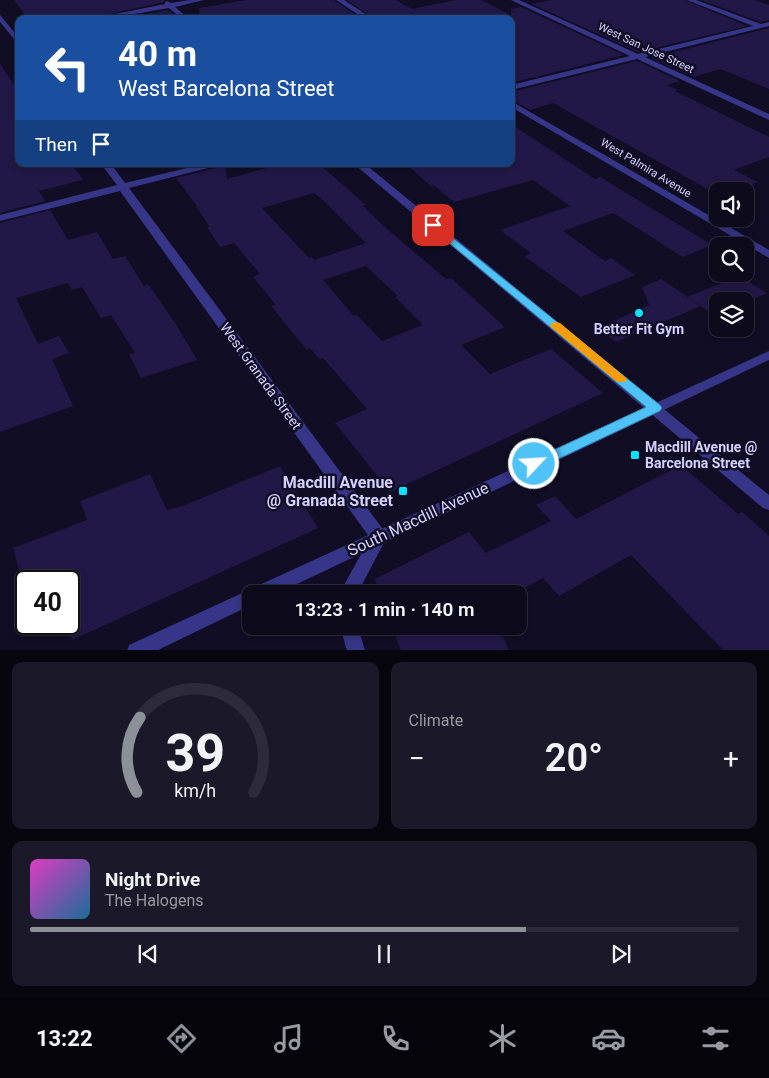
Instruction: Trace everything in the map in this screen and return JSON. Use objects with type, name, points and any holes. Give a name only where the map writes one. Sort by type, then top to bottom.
[{"type":"street","points":[[163,0],[181,15]]},
{"type":"street","points":[[116,15],[201,0]]},
{"type":"street","points":[[338,0],[363,15]]},
{"type":"street","name":"West San Jose Street","points":[[514,0],[769,117]]},
{"type":"street","points":[[690,0],[769,30]]},
{"type":"street","points":[[0,17],[15,32]]},
{"type":"street","points":[[515,87],[769,24]]},
{"type":"street","points":[[0,35],[15,32]]},
{"type":"street","name":"West Palmira Avenue","points":[[515,105],[769,255]]},
{"type":"street","name":"West Granada Street","points":[[108,167],[379,537]]},
{"type":"street","points":[[0,218],[201,167]]},
{"type":"street","points":[[363,167],[656,408],[769,504]]},
{"type":"street","name":"South Macdill Avenue","points":[[277,585],[769,355]]},
{"type":"street","points":[[353,585],[379,537]]},
{"type":"street","points":[[136,650],[242,601]]},
{"type":"street","points":[[352,635],[356,650]]},
{"type":"building","points":[[14,0],[165,0],[106,15],[25,15]]},
{"type":"building","points":[[246,0],[334,0],[355,15],[200,15],[199,8]]},
{"type":"building","points":[[347,0],[396,0],[412,9],[456,0],[481,0],[511,15],[369,15]]},
{"type":"building","points":[[551,0],[685,0],[747,26],[638,52],[532,4]]},
{"type":"building","points":[[701,0],[755,0],[769,5],[769,20],[761,22]]},
{"type":"building","points":[[521,7],[624,55],[515,82],[515,15],[511,15],[511,9]]},
{"type":"building","points":[[168,10],[174,15],[140,15]]},
{"type":"building","points":[[769,28],[769,89],[721,69],[693,77],[651,58]]},
{"type":"building","points":[[637,61],[680,81],[667,85],[678,90],[675,91],[769,137],[769,157],[734,170],[758,182],[709,182],[709,190],[553,103],[530,110],[515,101],[515,91]]},
{"type":"building","points":[[0,64],[15,86],[15,167],[74,167],[83,180],[39,191],[45,201],[0,213]]},
{"type":"building","points":[[515,127],[595,179],[600,177],[709,243],[709,246],[683,257],[613,213],[563,231],[605,261],[611,258],[635,275],[581,297],[524,256],[531,253],[500,230],[570,206],[533,180],[454,202],[433,185],[431,186],[409,167],[515,167]]},
{"type":"building","points":[[217,167],[225,167],[227,179],[270,167],[322,167],[366,205],[363,206],[386,228],[446,279],[451,278],[505,327],[461,345],[490,374],[551,349],[603,393],[390,492],[335,423],[367,409],[323,358],[319,359],[310,348],[307,350],[271,306],[276,305],[253,277],[260,274],[234,243],[220,247],[207,227],[210,227],[197,206],[176,178]],"holes":[[[314,193],[366,243],[314,260],[312,257],[309,258],[262,208]],[[366,266],[398,296],[395,297],[423,325],[382,341],[357,315],[354,316],[323,280]]]},
{"type":"building","points":[[50,210],[68,240],[97,232],[113,259],[125,256],[144,286],[148,284],[175,323],[197,360],[141,378],[129,354],[135,353],[111,315],[101,318],[82,287],[72,290],[68,283],[16,298],[38,344],[59,336],[69,353],[52,359],[73,406],[0,432],[0,223]]},
{"type":"building","points":[[661,279],[701,306],[616,342],[598,328],[649,305],[642,287]]},
{"type":"building","points":[[724,282],[749,282],[767,293],[754,299],[754,292],[709,292],[709,312],[687,297]]},
{"type":"building","points":[[681,465],[738,514],[742,512],[769,536],[769,650],[723,650],[631,555],[559,596],[543,578],[527,587],[527,585],[377,585],[375,579],[469,532],[486,553],[551,521],[536,505],[555,496],[576,519]]},
{"type":"building","points":[[280,466],[318,528],[72,640],[71,635],[80,635],[80,570],[19,570],[13,548],[87,520],[80,501],[150,474],[167,510],[185,505]]},
{"type":"building","points":[[395,635],[503,635],[509,650],[401,650]]},
{"type":"slow traffic","points":[[556,326],[621,379]]},
{"type":"place","name":"Better Fit Gym","points":[[639,313]]},
{"type":"place","name":"Macdill Avenue @ Barcelona Street","points":[[635,455]]},
{"type":"place","name":"Macdill Avenue @ Granada Street","points":[[403,491]]},
{"type":"route","points":[[433,225],[656,408],[534,464]]}]
